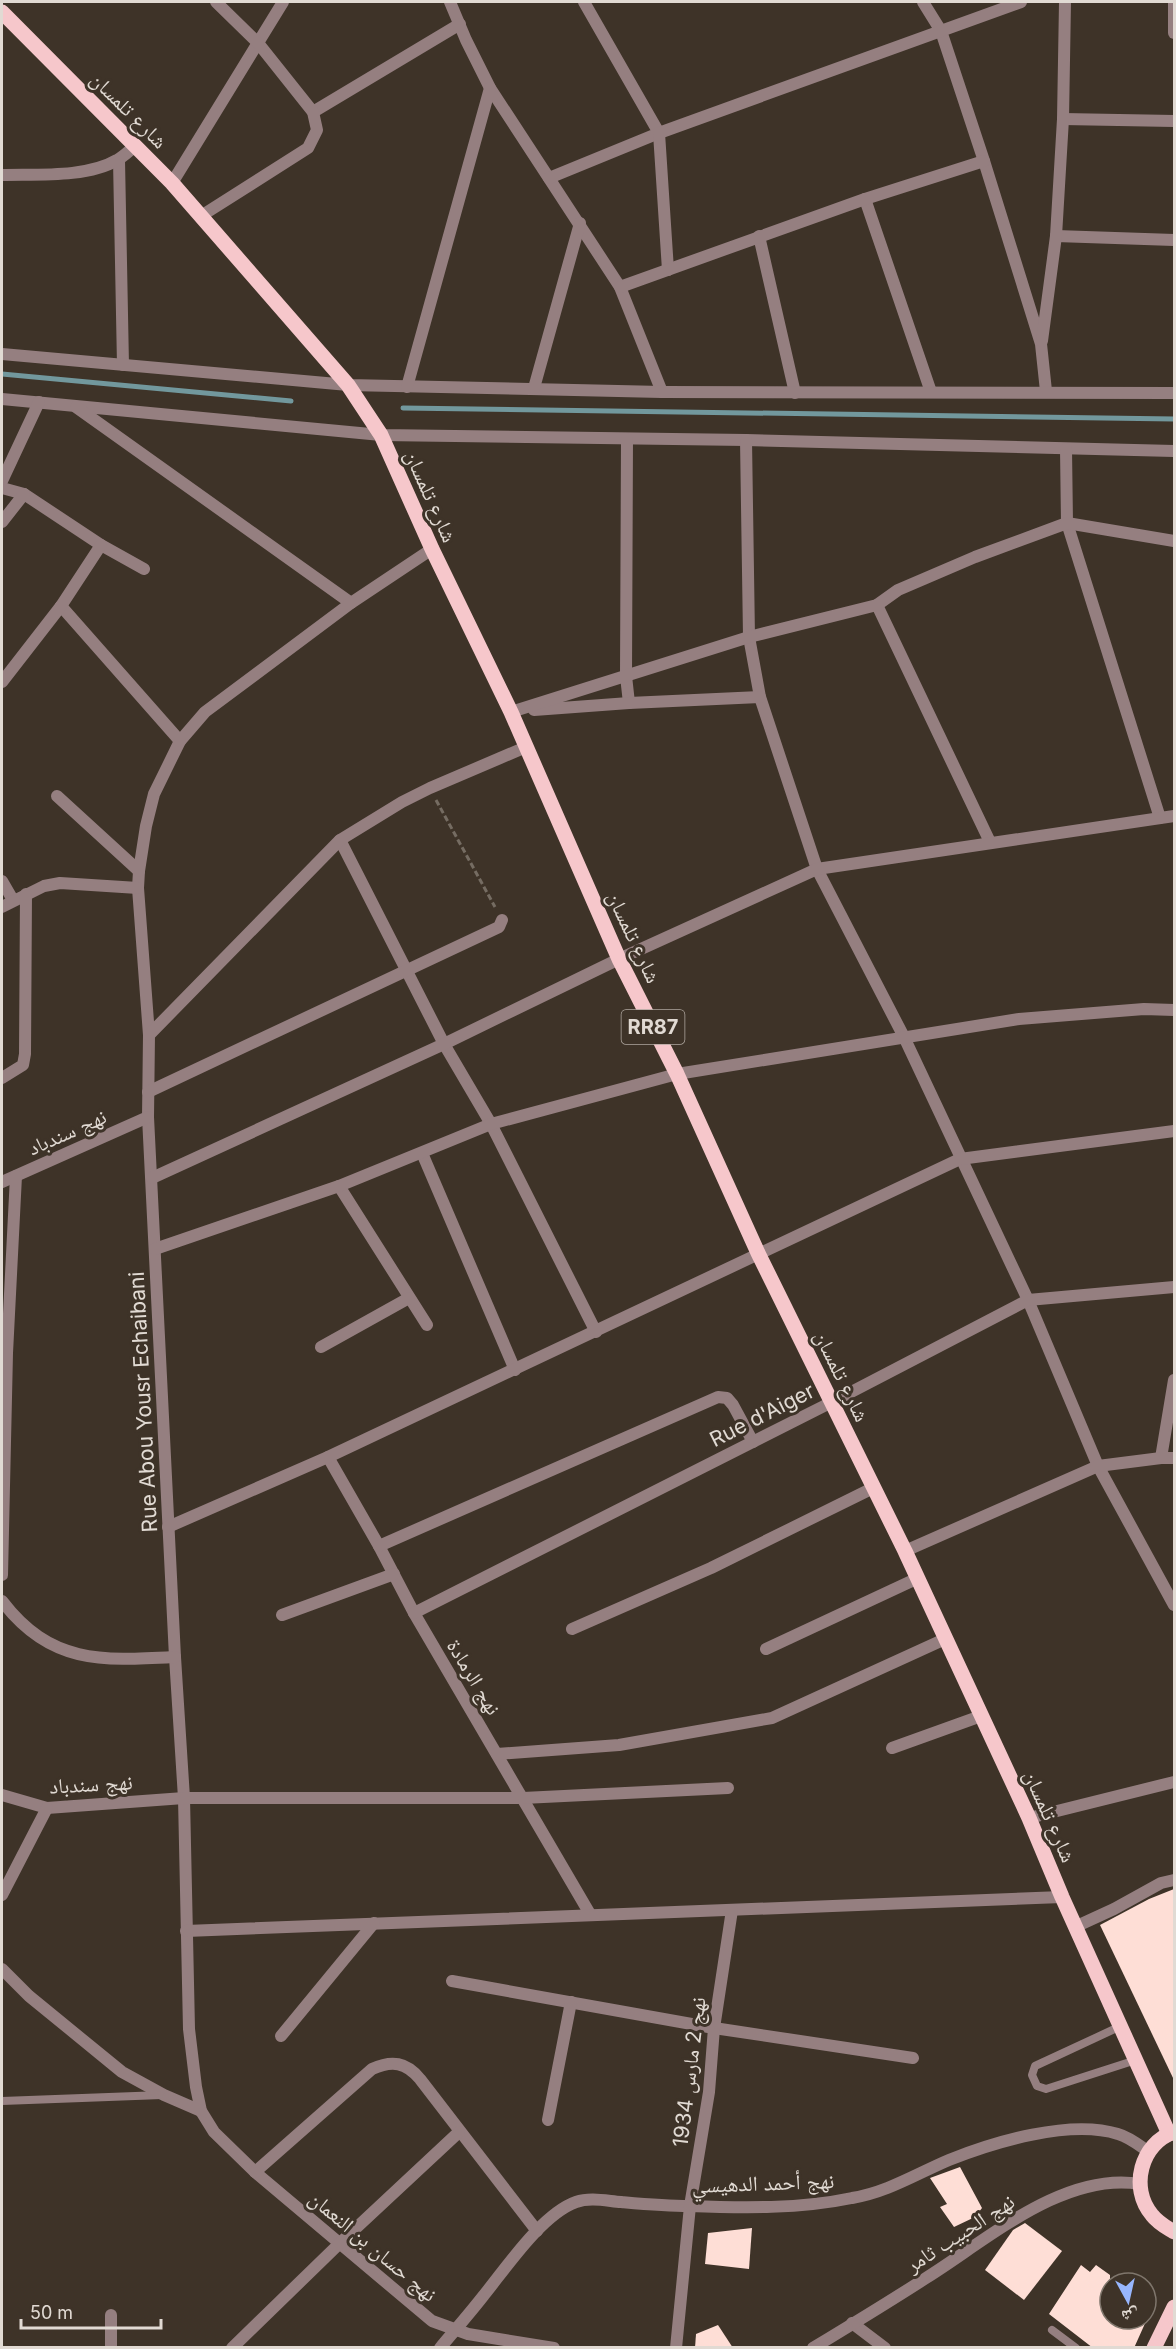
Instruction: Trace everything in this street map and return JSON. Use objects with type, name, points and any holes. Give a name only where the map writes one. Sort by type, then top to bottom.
[{"type":"main road","name":"شارع تلمسان","points":[[2,12],[172,183],[348,385],[381,435],[432,549],[511,712],[619,959],[677,1074],[758,1254],[905,1551],[916,1579],[1029,1818],[1136,2060],[1172,2133]]},
{"type":"main road","name":"RR87","points":[[1149,2152],[1158,2141],[1172,2133]]},
{"type":"main road","points":[[1149,2152],[1142,2167],[1140,2184],[1143,2199],[1150,2213],[1161,2225],[1174,2232]]},
{"type":"main road","points":[[1154,2348],[1174,2307]]},
{"type":"street","points":[[201,216],[308,148],[317,130],[313,112],[258,43],[216,2]]},
{"type":"street","points":[[172,183],[283,2]]},
{"type":"street","points":[[450,2],[476,63],[490,88],[620,287],[662,392]]},
{"type":"street","points":[[584,2],[658,133],[668,270]]},
{"type":"street","points":[[923,2],[941,31],[984,161],[1041,344],[1046,392]]},
{"type":"street","points":[[549,178],[658,133],[1021,2]]},
{"type":"street","points":[[1041,344],[1056,236],[1063,119],[1065,2]]},
{"type":"street","points":[[1174,2],[1174,33]]},
{"type":"street","points":[[313,112],[460,24]]},
{"type":"street","points":[[407,387],[490,88]]},
{"type":"street","points":[[1063,119],[1174,121]]},
{"type":"street","points":[[2,175],[68,173],[94,169],[119,160],[135,146]]},
{"type":"street","points":[[119,160],[123,365]]},
{"type":"street","points":[[620,287],[864,199],[984,161]]},
{"type":"street","points":[[864,199],[932,392]]},
{"type":"street","points":[[534,388],[580,223]]},
{"type":"street","points":[[1056,236],[1174,240]]},
{"type":"street","points":[[759,237],[795,393]]},
{"type":"street","points":[[2,354],[348,385],[407,387],[662,392],[1174,393]]},
{"type":"street","points":[[2,399],[381,435],[746,440],[1174,451]]},
{"type":"street","points":[[2,482],[39,402]]},
{"type":"street","points":[[75,407],[351,603]]},
{"type":"street","points":[[627,438],[626,676],[629,703]]},
{"type":"street","points":[[746,440],[749,637],[760,697],[817,869],[904,1037],[1028,1300],[1098,1466],[1174,1605]]},
{"type":"street","points":[[1066,449],[1067,523],[1160,818]]},
{"type":"street","points":[[2,488],[24,494],[100,545],[144,569]]},
{"type":"street","points":[[2,522],[24,494]]},
{"type":"street","points":[[511,712],[749,637],[877,605],[898,590],[942,571],[1067,523],[1174,541]]},
{"type":"street","points":[[2,682],[61,606],[100,545]]},
{"type":"street","name":"Rue Abou Yousr Echaibani","points":[[186,1931],[184,1798],[148,1117],[149,1035],[138,888],[146,826],[154,794],[180,741],[205,712],[351,603],[432,549]]},
{"type":"street","points":[[877,605],[990,842]]},
{"type":"street","points":[[61,606],[180,741]]},
{"type":"street","points":[[511,712],[629,703],[760,697]]},
{"type":"street","points":[[149,1035],[340,840],[402,802],[430,788],[526,747]]},
{"type":"street","points":[[57,796],[139,872]]},
{"type":"street","points":[[152,1178],[444,1044],[619,959],[817,869],[1174,816]]},
{"type":"street","points":[[340,840],[409,971],[444,1044],[491,1124],[596,1332]]},
{"type":"street","points":[[2,881],[13,900]]},
{"type":"street","points":[[2,907],[44,886],[60,883],[138,888]]},
{"type":"street","points":[[2,1078],[23,1065],[25,1054],[26,894]]},
{"type":"street","points":[[148,1092],[500,927],[502,920]]},
{"type":"street","points":[[155,1249],[339,1186],[491,1124],[677,1074],[1018,1018],[1144,1009],[1174,1010]]},
{"type":"street","name":"نهج سندباد","points":[[2,1182],[148,1117]]},
{"type":"street","points":[[168,1527],[328,1457],[960,1159],[1174,1131]]},
{"type":"street","points":[[422,1152],[515,1370]]},
{"type":"street","points":[[2,1575],[4,1356],[16,1176]]},
{"type":"street","points":[[339,1186],[427,1325]]},
{"type":"street","name":"Rue d'Aiger","points":[[414,1613],[832,1402],[1028,1300],[1174,1287]]},
{"type":"street","points":[[321,1347],[410,1298]]},
{"type":"street","points":[[1161,1458],[1174,1380]]},
{"type":"street","points":[[379,1546],[718,1397],[727,1398],[733,1405],[753,1442]]},
{"type":"street","name":"نهج الرمادة","points":[[328,1457],[414,1613],[590,1914]]},
{"type":"street","points":[[905,1551],[1098,1466],[1174,1458]]},
{"type":"street","points":[[572,1629],[711,1568],[873,1488]]},
{"type":"street","points":[[282,1615],[394,1574]]},
{"type":"street","points":[[766,1649],[916,1579]]},
{"type":"street","points":[[2,1601],[15,1618],[45,1642],[80,1655],[121,1660],[175,1657]]},
{"type":"street","points":[[497,1754],[619,1744],[772,1718],[945,1639]]},
{"type":"street","points":[[892,1748],[981,1716]]},
{"type":"street","points":[[1029,1818],[1174,1782]]},
{"type":"street","name":"نهج سندباد","points":[[2,1795],[47,1808],[184,1798],[523,1798],[728,1788]]},
{"type":"street","points":[[2,1895],[47,1808]]},
{"type":"street","points":[[1077,1926],[1161,1883],[1174,1880]]},
{"type":"street","points":[[186,1931],[1062,1897]]},
{"type":"street","name":"نهج 2 مارس 1934","points":[[676,2348],[690,2206],[709,2092],[714,2028],[732,1910]]},
{"type":"street","points":[[281,2036],[374,1923]]},
{"type":"street","name":"نهج حسان بن النعمان","points":[[186,1931],[189,2029],[196,2087],[201,2111],[214,2132],[255,2172],[432,2321],[454,2331],[554,2348]]},
{"type":"street","points":[[2,1969],[29,1996],[122,2072],[164,2095],[201,2111]]},
{"type":"street","points":[[452,1981],[714,2028],[913,2058]]},
{"type":"street","points":[[548,2121],[571,2002]]},
{"type":"street","points":[[255,2172],[372,2069],[382,2065],[402,2063],[412,2069],[537,2231]]},
{"type":"street","name":"نهج أحمد الدهيسي","points":[[440,2348],[537,2231],[563,2209],[576,2202],[594,2200],[690,2206],[794,2206],[850,2199],[879,2193],[949,2161],[1030,2135],[1098,2130],[1126,2137],[1149,2152]]},
{"type":"street","points":[[232,2348],[339,2243],[459,2132]]},
{"type":"street","name":"نهج الحبيب ثامر","points":[[813,2348],[1030,2210],[1076,2190],[1099,2184],[1123,2181],[1140,2184]]},
{"type":"street","points":[[111,2315],[111,2348]]},
{"type":"street","points":[[852,2324],[885,2348]]},
{"type":"lane","points":[[1121,2026],[1035,2066],[1032,2075],[1037,2086],[1046,2089],[1136,2060]]},
{"type":"lane","points":[[2,2101],[164,2095]]},
{"type":"lane","points":[[1052,2330],[1076,2348]]},
{"type":"path","points":[[430,788],[502,920]]},
{"type":"building","points":[[1174,1889],[1174,2080],[1100,1925],[1149,1899]]},
{"type":"building","points":[[960,2167],[982,2208],[975,2217],[954,2227],[940,2207],[947,2204],[930,2178]]},
{"type":"building","points":[[1025,2223],[1062,2251],[1024,2300],[985,2270],[1013,2230]]},
{"type":"building","points":[[752,2228],[749,2269],[705,2264],[708,2233]]},
{"type":"building","points":[[1081,2265],[1090,2272],[1096,2265],[1104,2271],[1098,2271],[1098,2331],[1142,2331],[1134,2348],[1093,2348],[1049,2314]]},
{"type":"building","points":[[718,2325],[733,2348],[695,2348],[696,2334]]},
{"type":"waterway","points":[[2,374],[291,401]]},
{"type":"waterway","points":[[403,408],[1174,419]]}]
